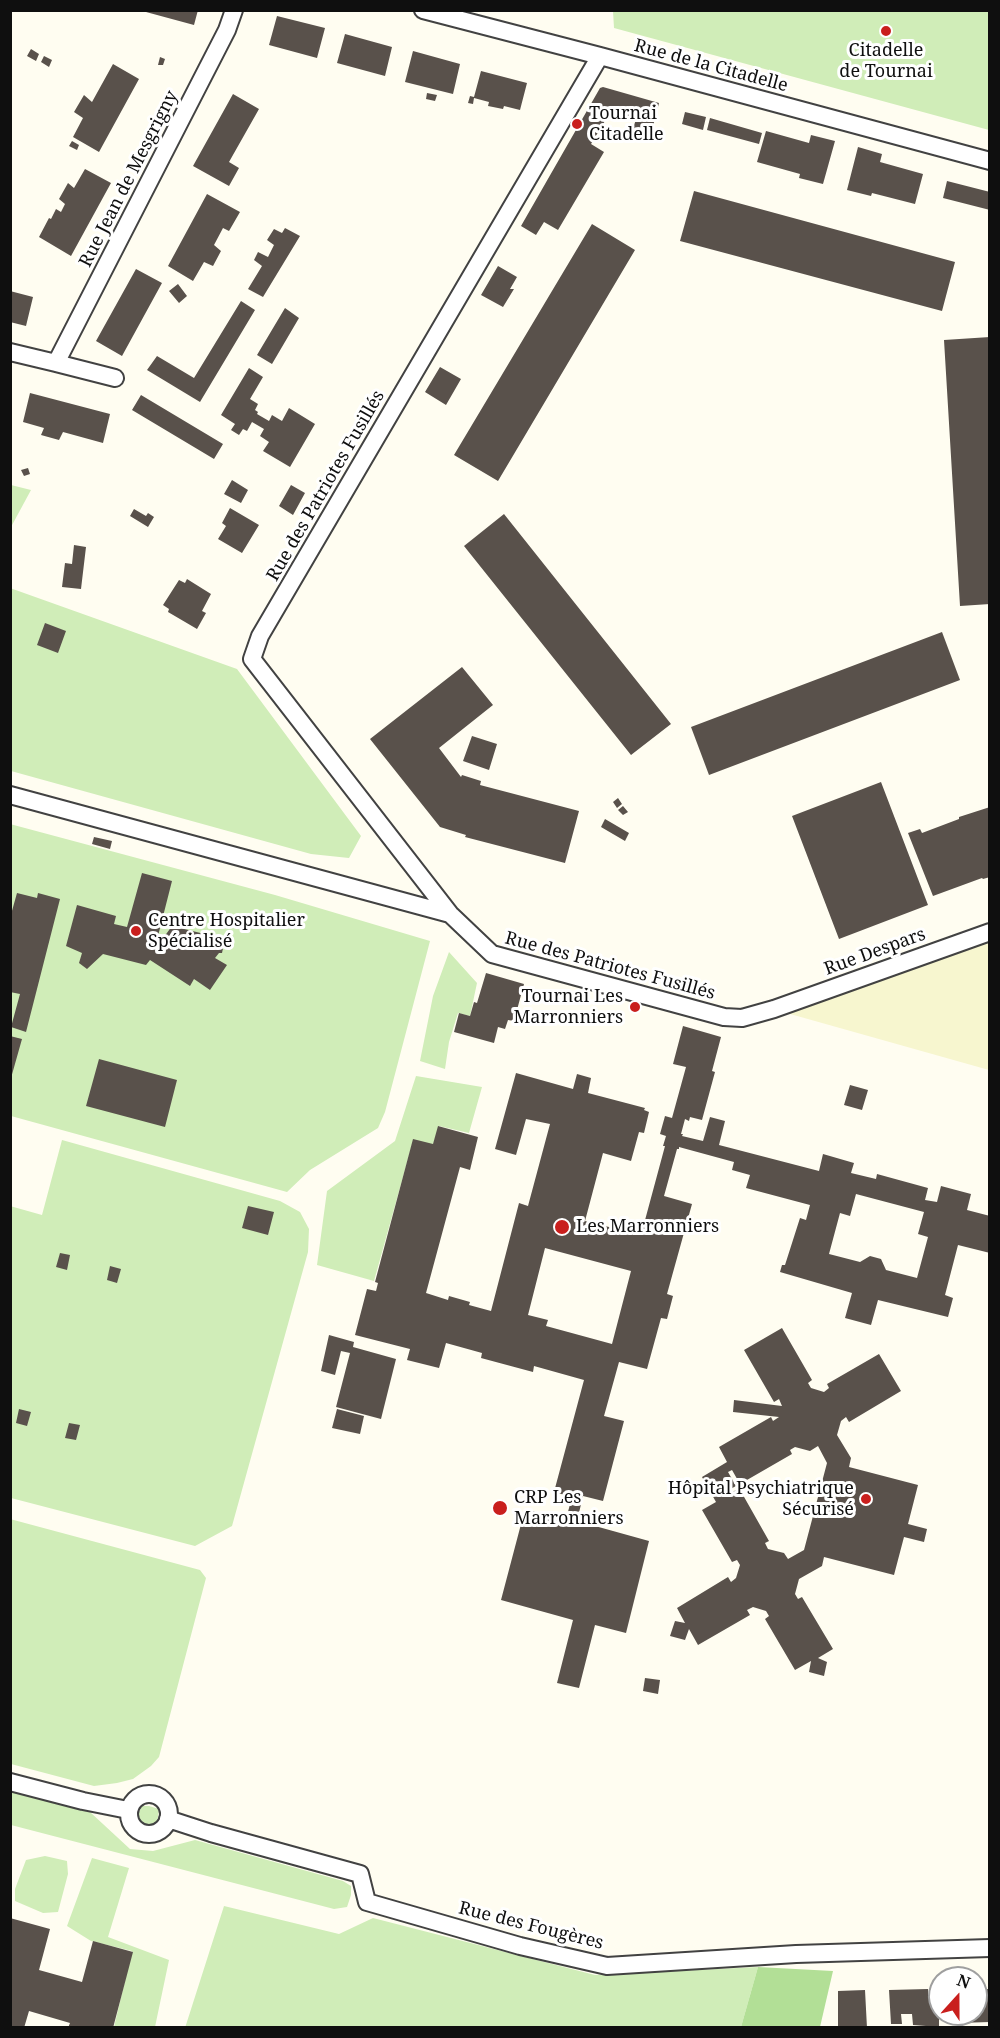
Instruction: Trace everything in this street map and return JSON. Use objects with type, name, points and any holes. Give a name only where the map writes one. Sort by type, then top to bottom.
[{"type":"street","name":"Rue Jean de Mesgrigny","points":[[56,363],[227,30],[234,10]]},
{"type":"street","name":"Rue de la Citadelle","points":[[423,10],[990,161]]},
{"type":"street","name":"Rue des Patriotes Fusillés","points":[[600,56],[260,636],[252,659],[450,914],[492,954],[724,1017],[742,1018],[774,1009]]},
{"type":"street","points":[[10,352],[115,378]]},
{"type":"street","name":"Rue des Patriotes Fusillés","points":[[10,795],[450,914]]},
{"type":"street","name":"Rue Despars","points":[[774,1009],[990,932]]},
{"type":"street","points":[[10,1782],[82,1801],[128,1810]]},
{"type":"street","points":[[148,1793],[161,1797],[169,1807],[168,1819],[163,1829],[153,1834],[141,1834],[130,1823],[128,1810],[136,1797],[148,1793]]},
{"type":"street","name":"Rue des Fougères","points":[[168,1819],[360,1874],[367,1902],[520,1946],[608,1966],[796,1954],[990,1948]]},
{"type":"green space","points":[[613,11],[989,11],[989,130],[614,28]]},
{"type":"green space","points":[[10,485],[31,490],[11,527]]},
{"type":"green space","points":[[10,588],[237,669],[361,836],[349,858],[311,854],[11,771]]},
{"type":"green space","points":[[10,824],[275,895],[430,941],[385,1112],[378,1128],[310,1170],[287,1192],[11,1116]]},
{"type":"green space","points":[[989,934],[989,1070],[783,1012]]},
{"type":"green space","points":[[449,952],[477,983],[470,1016],[458,1013],[449,1042],[445,1069],[420,1061],[433,996]]},
{"type":"green space","points":[[416,1076],[482,1087],[469,1133],[439,1126],[432,1148],[413,1141],[374,1281],[317,1265],[327,1191],[395,1141]]},
{"type":"green space","points":[[62,1140],[280,1201],[300,1212],[309,1229],[308,1252],[232,1526],[195,1546],[11,1498],[10,1206],[42,1215]]},
{"type":"green space","points":[[10,1519],[200,1570],[206,1578],[159,1757],[133,1779],[94,1786],[11,1764]]},
{"type":"green space","points":[[10,1789],[90,1812],[130,1849],[153,1851],[195,1840],[343,1881],[351,1886],[351,1895],[347,1907],[334,1909],[11,1825]]},
{"type":"green space","points":[[142,1806],[159,1809],[157,1824],[141,1826],[137,1817]]},
{"type":"green space","points":[[45,1856],[67,1861],[68,1874],[58,1912],[43,1913],[15,1901],[15,1889],[26,1860]]},
{"type":"green space","points":[[92,1858],[129,1868],[108,1937],[169,1960],[155,2027],[114,2027],[132,1951],[91,1941],[67,1926]]},
{"type":"green space","points":[[224,1906],[339,1934],[373,1918],[595,1975],[758,1967],[741,2027],[185,2028]]},
{"type":"green space","points":[[758,1967],[833,1971],[820,2027],[741,2027]]},
{"type":"building","points":[[147,10],[198,10],[194,25],[146,12]]},
{"type":"building","points":[[277,16],[325,28],[317,58],[269,45]]},
{"type":"building","points":[[345,34],[392,47],[385,76],[337,63]]},
{"type":"building","points":[[31,49],[39,54],[36,61],[27,56]]},
{"type":"building","points":[[413,51],[460,64],[453,94],[405,82]]},
{"type":"building","points":[[44,56],[52,60],[49,67],[41,62]]},
{"type":"building","points":[[160,57],[165,59],[163,65],[158,65]]},
{"type":"building","points":[[113,64],[139,79],[99,152],[73,137],[83,118],[74,112],[84,95],[92,102]]},
{"type":"building","points":[[481,71],[527,83],[520,110],[504,106],[503,109],[488,106],[489,102],[474,98],[473,104],[468,103],[470,96],[474,97]]},
{"type":"building","points":[[600,88],[659,103],[651,134],[633,129],[636,119],[611,111],[591,144],[604,152],[558,230],[544,222],[536,235],[521,226]]},
{"type":"building","points":[[427,93],[437,95],[435,101],[426,99]]},
{"type":"building","points":[[233,94],[259,109],[229,162],[239,168],[229,186],[193,166]]},
{"type":"building","points":[[685,112],[706,117],[703,130],[682,124]]},
{"type":"building","points":[[710,118],[762,133],[759,144],[707,130]]},
{"type":"building","points":[[766,131],[809,143],[811,135],[835,141],[823,184],[799,178],[800,174],[757,162]]},
{"type":"building","points":[[72,141],[79,145],[77,150],[69,146]]},
{"type":"building","points":[[858,147],[882,154],[880,162],[923,174],[915,204],[872,193],[871,196],[847,190]]},
{"type":"building","points":[[85,169],[111,183],[71,256],[39,237],[56,209],[61,212],[65,204],[59,199],[68,183],[74,188]]},
{"type":"building","points":[[947,181],[990,192],[990,210],[943,198]]},
{"type":"building","points":[[694,191],[955,262],[942,311],[680,241]]},
{"type":"building","points":[[207,194],[240,212],[229,231],[223,228],[214,245],[221,251],[213,266],[204,262],[193,281],[168,266]]},
{"type":"building","points":[[592,224],[635,250],[498,481],[454,455]]},
{"type":"building","points":[[285,228],[300,236],[263,297],[248,289],[262,266],[254,260],[258,252],[268,257],[274,245],[267,240],[274,229],[282,233]]},
{"type":"building","points":[[498,266],[517,277],[510,289],[514,289],[503,307],[481,295]]},
{"type":"building","points":[[136,269],[162,283],[122,356],[96,341]]},
{"type":"building","points":[[178,284],[187,296],[179,303],[169,291]]},
{"type":"building","points":[[10,291],[33,297],[26,326],[10,322]]},
{"type":"building","points":[[241,301],[255,310],[200,402],[147,370],[157,356],[194,378]]},
{"type":"building","points":[[285,308],[299,318],[272,364],[257,355]]},
{"type":"building","points":[[990,337],[990,604],[960,606],[944,340]]},
{"type":"building","points":[[440,367],[461,379],[446,405],[425,392]]},
{"type":"building","points":[[249,368],[263,377],[250,399],[258,404],[255,410],[257,414],[269,421],[272,415],[282,421],[289,408],[315,424],[290,467],[263,451],[269,442],[260,436],[264,429],[252,422],[247,431],[243,429],[239,435],[231,430],[235,424],[221,415]]},
{"type":"building","points":[[30,393],[110,414],[103,443],[63,432],[59,440],[41,435],[44,428],[23,422]]},
{"type":"building","points":[[141,395],[223,444],[214,459],[132,410]]},
{"type":"building","points":[[28,468],[30,474],[24,476],[21,470]]},
{"type":"building","points":[[232,480],[248,490],[241,503],[224,494]]},
{"type":"building","points":[[291,485],[305,493],[293,515],[279,506]]},
{"type":"building","points":[[230,508],[259,525],[242,553],[218,539],[226,526],[222,523]]},
{"type":"building","points":[[134,509],[146,516],[148,513],[154,517],[148,527],[130,516]]},
{"type":"building","points":[[504,514],[671,724],[631,755],[464,546]]},
{"type":"building","points":[[74,545],[86,547],[81,589],[62,587],[65,563],[72,564]]},
{"type":"building","points":[[187,579],[211,594],[202,611],[206,613],[197,629],[168,612],[169,609],[163,605],[179,580],[185,583]]},
{"type":"building","points":[[45,623],[66,631],[58,653],[37,645]]},
{"type":"building","points":[[942,632],[960,680],[709,775],[691,727]]},
{"type":"building","points":[[462,667],[493,705],[439,748],[461,777],[462,775],[481,781],[480,785],[579,811],[565,863],[465,837],[466,835],[440,827],[370,739]]},
{"type":"building","points":[[472,736],[497,744],[489,770],[463,761]]},
{"type":"building","points":[[881,782],[928,905],[839,939],[792,816]]},
{"type":"building","points":[[618,798],[622,804],[617,808],[613,802]]},
{"type":"building","points":[[623,806],[628,812],[623,815],[618,810]]},
{"type":"building","points":[[990,807],[990,877],[933,896],[908,833],[920,829],[922,833]]},
{"type":"building","points":[[605,819],[629,833],[625,841],[601,827]]},
{"type":"building","points":[[94,837],[112,841],[110,849],[92,844]]},
{"type":"building","name":"Centre Hospitalier Spécialisé","points":[[142,873],[172,881],[158,936],[164,937],[172,926],[225,939],[222,953],[215,958],[227,965],[210,990],[194,979],[190,986],[150,960],[146,965],[103,954],[87,969],[79,963],[82,953],[66,946],[77,905],[116,916],[114,924],[127,927]]},
{"type":"building","points":[[17,893],[37,898],[38,893],[60,899],[26,1032],[11,1027],[20,994],[10,992],[10,918]]},
{"type":"building","points":[[486,973],[524,984],[514,1021],[508,1020],[505,1029],[498,1027],[494,1043],[454,1032],[459,1013],[470,1016],[474,1002],[477,1003]]},
{"type":"building","name":"Les Marronniers","points":[[683,1026],[721,1037],[712,1071],[715,1072],[702,1120],[690,1117],[689,1121],[685,1119],[682,1136],[703,1141],[710,1117],[725,1121],[719,1145],[819,1171],[823,1154],[854,1163],[851,1173],[876,1179],[877,1174],[928,1188],[925,1200],[937,1202],[941,1186],[971,1194],[967,1210],[990,1216],[990,1253],[958,1245],[945,1295],[953,1298],[948,1317],[878,1300],[871,1325],[845,1318],[852,1293],[780,1272],[782,1265],[785,1265],[800,1218],[806,1220],[810,1205],[746,1188],[750,1175],[732,1170],[734,1162],[679,1147],[677,1149],[664,1196],[692,1204],[667,1294],[673,1296],[667,1319],[661,1318],[647,1369],[619,1362],[604,1416],[624,1421],[603,1501],[583,1496],[577,1521],[649,1541],[626,1633],[595,1625],[579,1688],[557,1683],[573,1620],[501,1600],[525,1509],[566,1519],[572,1497],[554,1492],[584,1380],[534,1366],[533,1372],[481,1358],[482,1353],[446,1343],[439,1368],[407,1360],[410,1349],[355,1335],[367,1289],[376,1291],[378,1283],[375,1282],[413,1139],[433,1144],[438,1126],[478,1137],[470,1170],[460,1167],[426,1293],[448,1300],[449,1296],[491,1311],[519,1203],[528,1206],[550,1124],[526,1119],[516,1155],[495,1149],[516,1073],[573,1089],[577,1074],[591,1078],[588,1093],[645,1108],[644,1110],[649,1112],[644,1133],[639,1132],[631,1161],[603,1153],[585,1221],[641,1235],[665,1146],[663,1146],[666,1136],[660,1134],[665,1116],[672,1118],[686,1067],[673,1064]],"holes":[[[856,1194],[924,1212],[918,1234],[928,1237],[917,1278],[886,1270],[881,1259],[870,1256],[860,1262],[829,1254],[840,1213],[850,1216]],[[545,1248],[631,1271],[612,1344],[546,1326],[548,1320],[528,1315]]]},
{"type":"building","points":[[10,1036],[22,1039],[11,1078],[10,1078]]},
{"type":"building","points":[[99,1059],[177,1080],[165,1127],[86,1106]]},
{"type":"building","points":[[850,1085],[868,1090],[862,1110],[844,1105]]},
{"type":"building","points":[[248,1206],[274,1212],[268,1235],[242,1228]]},
{"type":"building","points":[[60,1253],[70,1255],[67,1270],[56,1267]]},
{"type":"building","points":[[110,1266],[121,1269],[117,1283],[107,1280]]},
{"type":"building","name":"Hôpital Psychiatrique Sécurisé","points":[[782,1328],[812,1380],[808,1383],[811,1388],[824,1392],[829,1388],[827,1384],[879,1354],[901,1391],[849,1422],[846,1417],[841,1421],[837,1435],[851,1458],[849,1467],[918,1485],[908,1524],[927,1529],[924,1542],[904,1537],[894,1575],[824,1557],[822,1566],[799,1579],[795,1594],[798,1599],[802,1597],[833,1649],[818,1658],[827,1662],[824,1676],[809,1672],[811,1661],[795,1670],[765,1619],[769,1616],[766,1611],[753,1607],[747,1610],[750,1615],[698,1645],[689,1629],[685,1640],[670,1636],[675,1621],[685,1623],[677,1608],[728,1577],[731,1582],[736,1578],[740,1565],[737,1560],[732,1562],[702,1510],[716,1502],[702,1477],[727,1462],[719,1447],[771,1417],[773,1421],[779,1417],[733,1412],[734,1400],[782,1406],[779,1399],[774,1402],[744,1350]],"holes":[[[818,1446],[827,1463],[804,1550],[788,1559],[784,1553],[768,1549],[765,1543],[769,1541],[739,1488],[725,1497],[723,1493],[736,1486],[728,1472],[732,1470],[740,1484],[792,1454],[790,1450],[795,1447],[810,1451]]]},
{"type":"building","points":[[329,1335],[354,1342],[353,1347],[396,1359],[381,1419],[336,1407],[350,1353],[341,1351],[335,1375],[321,1371]]},
{"type":"building","points":[[19,1409],[31,1412],[27,1426],[16,1423]]},
{"type":"building","points":[[337,1409],[364,1416],[360,1434],[332,1428]]},
{"type":"building","points":[[69,1423],[80,1425],[76,1440],[65,1438]]},
{"type":"building","points":[[645,1678],[660,1680],[658,1694],[643,1691]]},
{"type":"building","points":[[10,1918],[50,1929],[39,1970],[82,1982],[93,1941],[133,1952],[113,2028],[68,2028],[70,2023],[29,2011],[24,2028],[10,2028]]},
{"type":"building","points":[[928,1989],[928,2026],[939,2027],[913,2025],[912,2014],[901,2014],[902,2024],[891,2024],[889,1990]]},
{"type":"building","points":[[988,1989],[990,1989],[990,2022],[988,2022]]},
{"type":"building","points":[[865,1990],[867,2028],[838,2028],[838,1991]]},
{"type":"place","name":"Citadelle de Tournai","points":[[886,31]]},
{"type":"place","name":"Tournai Citadelle","points":[[577,124]]},
{"type":"place","name":"Centre Hospitalier Spécialisé","points":[[136,931]]},
{"type":"place","name":"Tournai Les Marronniers","points":[[635,1007]]},
{"type":"place","name":"Les Marronniers","points":[[562,1227]]},
{"type":"place","name":"Hôpital Psychiatrique Sécurisé","points":[[866,1499]]},
{"type":"place","name":"CRP Les Marronniers","points":[[500,1508]]}]
